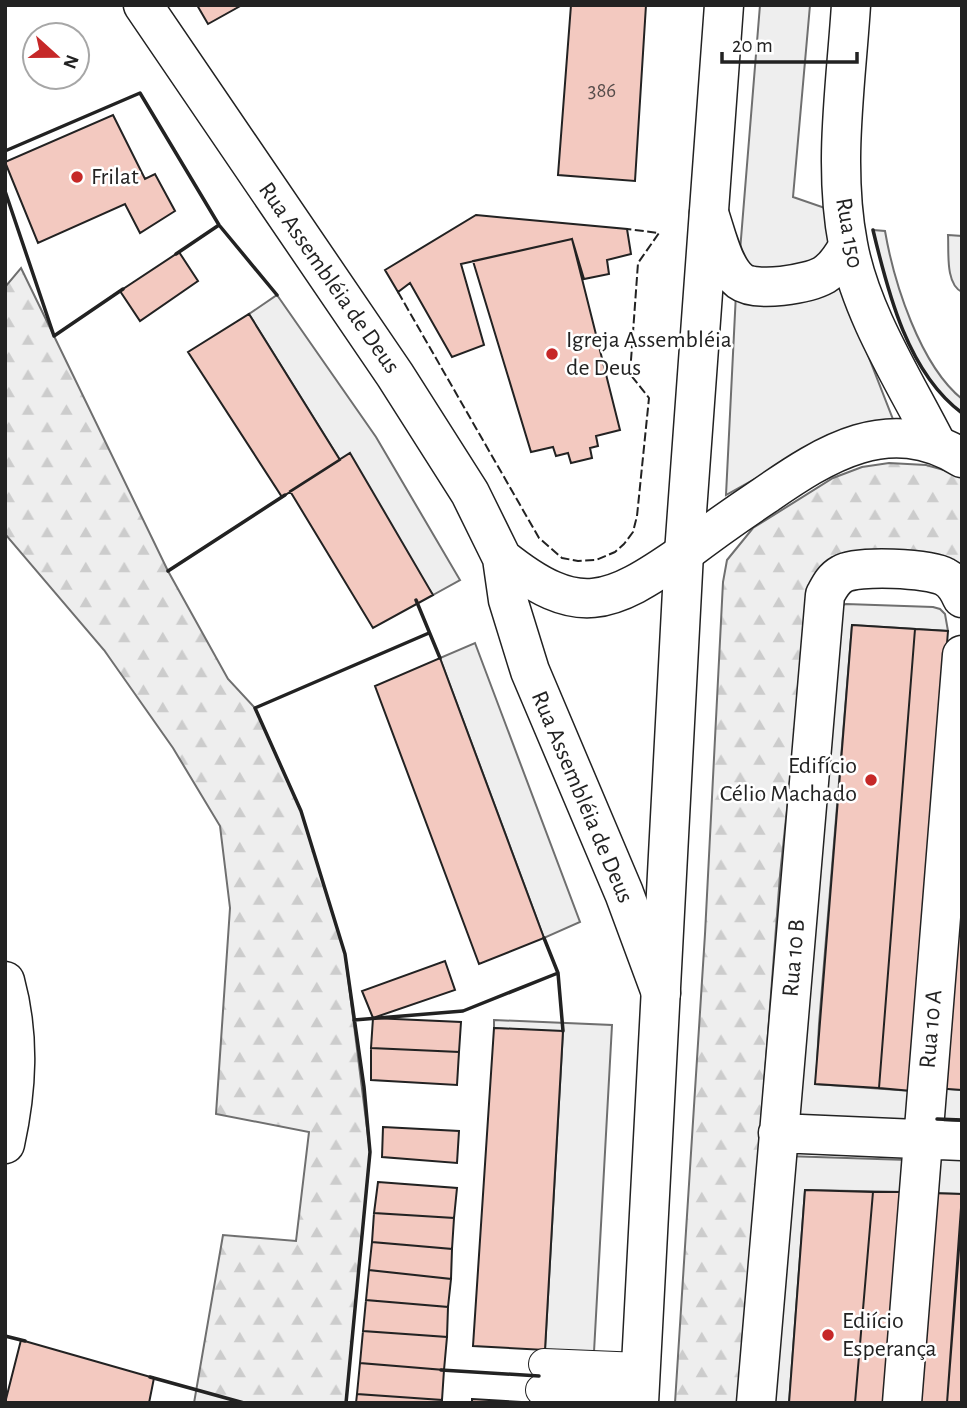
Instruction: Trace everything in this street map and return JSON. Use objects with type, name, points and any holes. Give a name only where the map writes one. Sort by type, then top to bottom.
[{"type":"street","name":"Rua Assembléia de Deus","points":[[143,5],[438,439],[470,493],[502,558],[508,600],[521,648],[624,893],[661,993]]},
{"type":"street","points":[[542,1377],[639,1388],[684,553],[724,5]]},
{"type":"street","name":"Rua 150","points":[[851,5],[841,160],[848,246],[870,310],[949,451]]},
{"type":"street","points":[[709,214],[735,275],[755,287],[793,285],[817,278],[836,264],[848,246]]},
{"type":"street","name":"Rua Assembléia de Deus","points":[[502,558],[547,590],[588,598],[621,592],[684,553],[787,480],[830,454],[858,443],[883,438],[912,438],[949,451]]},
{"type":"street","name":"Rua 10 B","points":[[756,1403],[825,595],[832,580],[855,569],[933,572],[946,577],[956,586],[962,598]]},
{"type":"street","name":"Rua 10 A","points":[[902,1403],[921,1138],[962,655]]},
{"type":"street","points":[[5,981],[15,1022],[16,1072],[5,1144]]},
{"type":"street","points":[[778,1132],[962,1141]]},
{"type":"green space","points":[[760,5],[810,5],[793,197],[825,208],[834,241],[815,262],[760,270],[748,265],[740,251]]},
{"type":"green space","points":[[873,230],[885,231],[895,274],[911,322],[934,366],[962,399],[962,413],[943,396],[914,354],[894,305]]},
{"type":"green space","points":[[948,235],[962,236],[962,292],[950,275]]},
{"type":"green space","points":[[21,268],[168,571],[228,679],[255,708],[301,811],[345,954],[370,1152],[346,1403],[194,1403],[223,1235],[296,1241],[309,1132],[216,1114],[230,908],[220,826],[173,748],[104,650],[5,534],[5,287]]},
{"type":"green space","points":[[841,286],[894,422],[805,451],[726,495],[736,293]]},
{"type":"green space","points":[[277,295],[376,437],[460,580],[433,595],[340,460],[249,314]]},
{"type":"green space","points":[[889,463],[926,465],[962,475],[962,571],[947,563],[809,601],[780,875],[740,1403],[675,1403],[705,934],[723,582],[727,560],[753,528],[833,478],[862,467]]},
{"type":"green space","points":[[839,606],[933,607],[945,614],[948,631],[852,625],[819,1024],[816,1084],[912,1091],[911,1127],[788,1118]]},
{"type":"green space","points":[[475,643],[580,922],[544,938],[440,658]]},
{"type":"green space","points":[[494,1020],[612,1025],[594,1352],[545,1350],[563,1032],[494,1028]]},
{"type":"green space","points":[[934,1088],[962,1090],[962,1120],[932,1119]]},
{"type":"green space","points":[[785,1156],[908,1160],[906,1192],[805,1190],[789,1403],[766,1403]]},
{"type":"green space","points":[[931,1158],[962,1159],[962,1194],[929,1193]]},
{"type":"building","points":[[197,5],[242,5],[208,24]]},
{"type":"building","points":[[571,5],[646,5],[635,181],[558,175]]},
{"type":"building","name":"Frilat","points":[[113,115],[145,179],[155,174],[175,211],[140,233],[125,204],[38,243],[5,162]]},
{"type":"building","points":[[476,215],[627,229],[631,254],[607,260],[609,274],[584,279],[572,239],[461,264],[484,345],[452,357],[410,283],[398,292],[385,270]]},
{"type":"building","name":"Igreja Assembléia de Deus","points":[[572,239],[620,430],[596,436],[598,446],[590,448],[592,458],[571,463],[568,453],[556,456],[553,447],[531,452],[473,261]]},
{"type":"building","points":[[179,252],[198,281],[140,321],[120,291]]},
{"type":"building","points":[[249,314],[340,460],[282,497],[188,352]]},
{"type":"building","points":[[350,453],[433,595],[373,628],[290,491]]},
{"type":"building","name":"Edifício Célio Machado","points":[[852,625],[915,629],[879,1088],[815,1084]]},
{"type":"building","points":[[915,629],[948,631],[912,1091],[879,1088]]},
{"type":"building","points":[[440,658],[544,938],[479,964],[375,686]]},
{"type":"building","points":[[962,750],[962,1090],[934,1088]]},
{"type":"building","points":[[445,961],[455,990],[373,1018],[362,991]]},
{"type":"building","points":[[373,1018],[461,1022],[459,1052],[371,1048]]},
{"type":"building","points":[[494,1028],[563,1031],[545,1350],[473,1346]]},
{"type":"building","points":[[371,1048],[459,1052],[457,1085],[371,1080]]},
{"type":"building","points":[[383,1127],[459,1131],[457,1163],[382,1157]]},
{"type":"building","points":[[378,1182],[457,1188],[454,1218],[374,1213]]},
{"type":"building","name":"Ediício Esperança","points":[[805,1190],[873,1192],[855,1403],[789,1403]]},
{"type":"building","points":[[873,1192],[906,1192],[891,1403],[855,1403]]},
{"type":"building","points":[[929,1193],[962,1194],[947,1403],[913,1403]]},
{"type":"building","points":[[962,1212],[962,1403],[947,1403]]},
{"type":"building","points":[[374,1213],[454,1218],[452,1249],[372,1242]]},
{"type":"building","points":[[372,1242],[452,1249],[451,1279],[369,1270]]},
{"type":"building","points":[[369,1270],[451,1279],[448,1307],[366,1300]]},
{"type":"building","points":[[366,1300],[448,1307],[447,1337],[363,1331]]},
{"type":"building","points":[[363,1331],[447,1337],[444,1370],[360,1363]]},
{"type":"building","points":[[21,1340],[154,1378],[149,1403],[5,1403]]},
{"type":"building","points":[[360,1363],[444,1370],[442,1400],[357,1394]]},
{"type":"building","points":[[357,1394],[442,1400],[442,1403],[356,1403]]},
{"type":"building","points":[[472,1399],[539,1403],[472,1403]]},
{"type":"fence","points":[[398,292],[539,538],[562,558],[596,560],[615,552],[633,532],[649,398],[630,374],[638,263],[659,233],[627,229]]},
{"type":"wall","points":[[5,151],[140,93],[219,225],[277,295]]},
{"type":"wall","points":[[5,191],[54,336],[123,289]]},
{"type":"wall","points":[[176,254],[219,225]]},
{"type":"wall","points":[[873,230],[894,305],[914,354],[943,396],[962,413]]},
{"type":"wall","points":[[168,571],[285,495]]},
{"type":"wall","points":[[416,600],[440,658]]},
{"type":"wall","points":[[346,1403],[370,1152],[364,1087],[345,954],[301,811],[255,708],[429,633]]},
{"type":"wall","points":[[544,938],[558,973],[563,1031]]},
{"type":"wall","points":[[354,1020],[463,1011],[558,973]]},
{"type":"wall","points":[[937,1119],[962,1120]]},
{"type":"wall","points":[[5,1336],[25,1341]]},
{"type":"wall","points":[[441,1370],[539,1376]]},
{"type":"wall","points":[[150,1377],[244,1403]]},
{"type":"place","name":"Frilat","points":[[77,177]]},
{"type":"place","name":"Igreja Assembléia de Deus","points":[[552,354]]},
{"type":"place","name":"Edifício Célio Machado","points":[[871,780]]},
{"type":"place","name":"Ediício Esperança","points":[[828,1335]]}]
